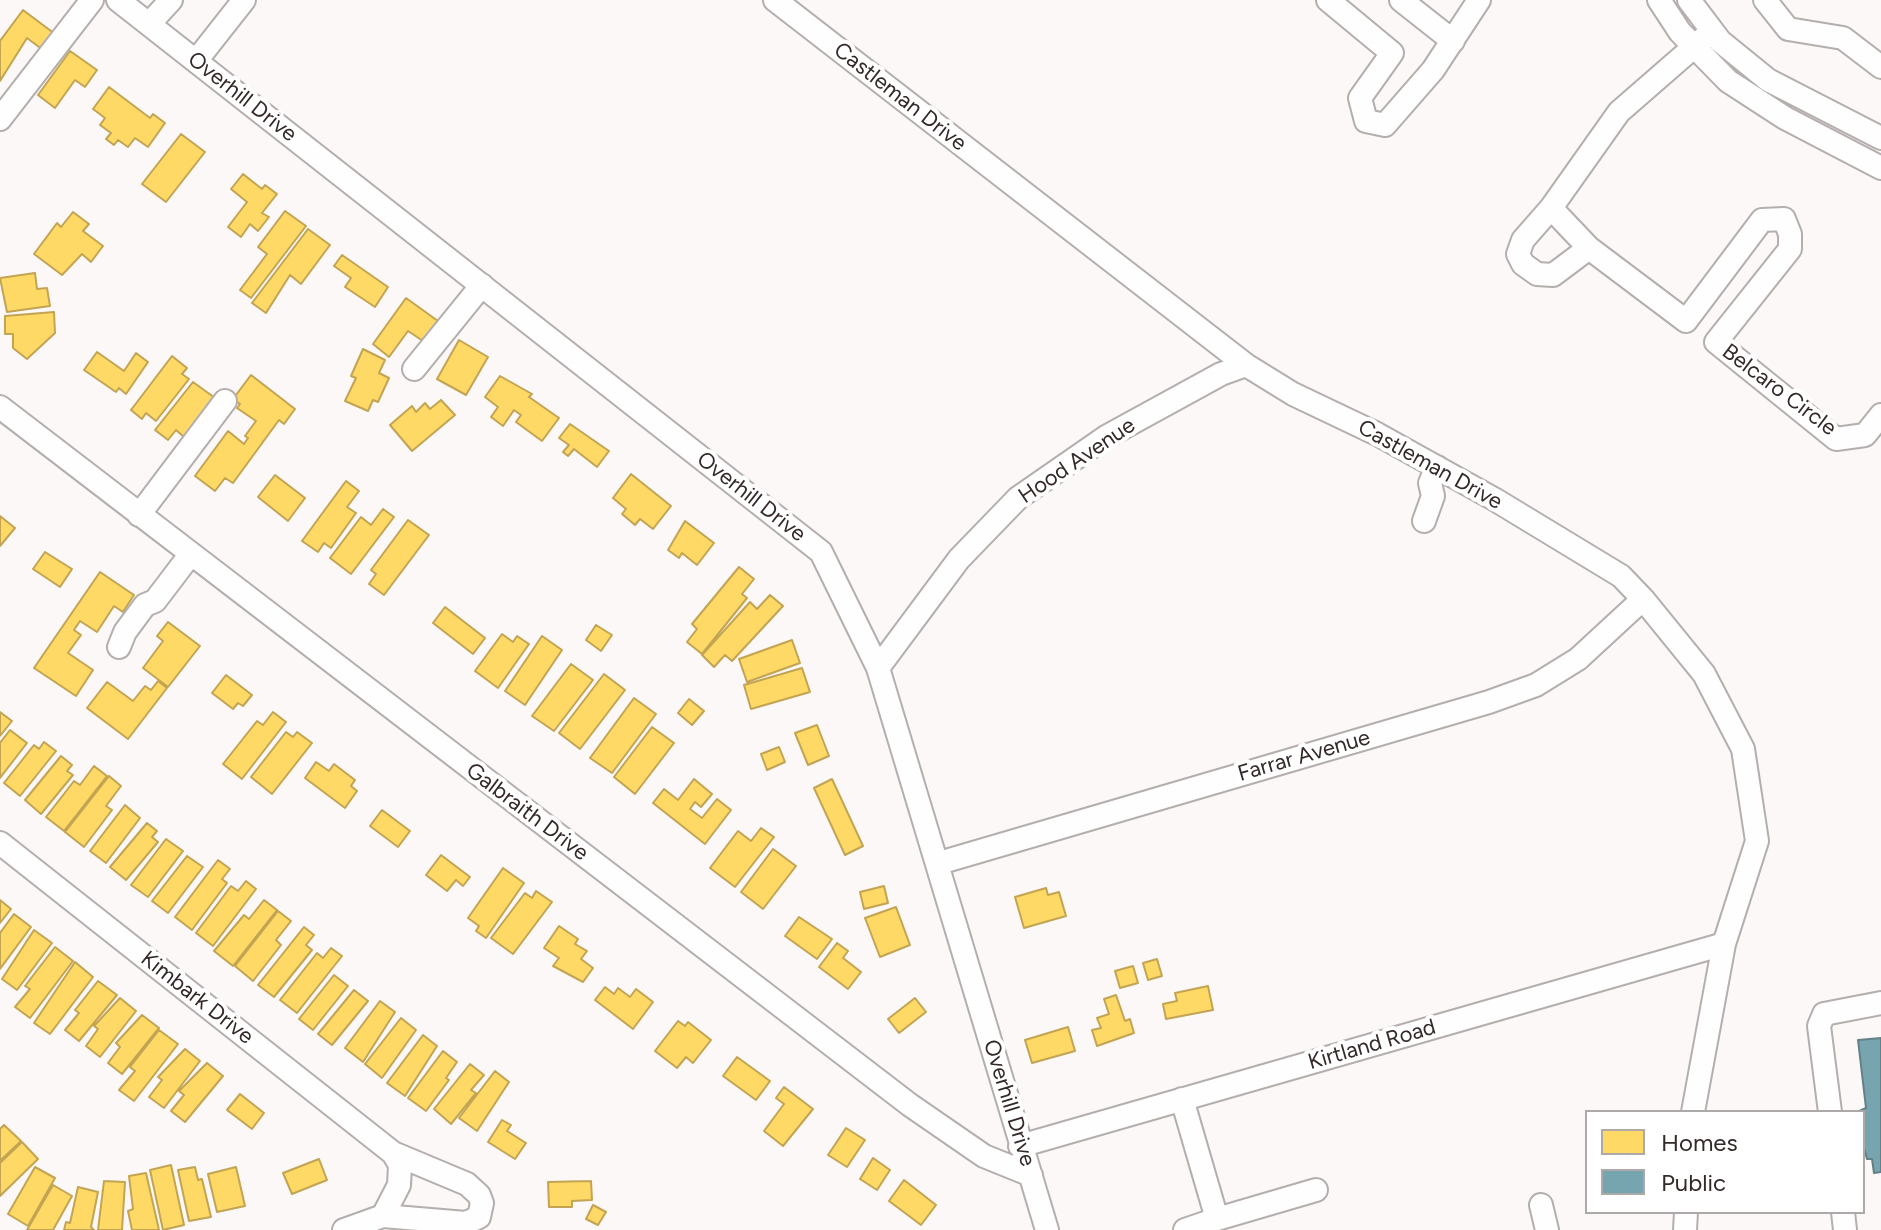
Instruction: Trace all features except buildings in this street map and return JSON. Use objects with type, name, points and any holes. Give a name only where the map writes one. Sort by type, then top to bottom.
[{"type":"street","points":[[0,119],[92,0]]},
{"type":"street","name":"Overhill Drive","points":[[118,0],[821,552],[878,668],[1047,1230]]},
{"type":"street","points":[[149,24],[171,0]]},
{"type":"street","points":[[196,61],[244,0]]},
{"type":"street","name":"Castleman Drive","points":[[775,0],[1246,365],[1293,394],[1437,467],[1621,576],[1643,599],[1704,674],[1743,749],[1757,841],[1724,944],[1693,1110]]},
{"type":"street","points":[[1328,0],[1392,53],[1360,98],[1366,121],[1385,125],[1453,41],[1479,0]]},
{"type":"street","points":[[1401,0],[1453,41]]},
{"type":"street","points":[[1659,0],[1693,47],[1728,81],[1755,101],[1878,159]]},
{"type":"street","points":[[1689,0],[1712,31],[1743,62],[1768,80],[1881,138]]},
{"type":"street","points":[[1765,0],[1788,29],[1843,38],[1881,67]]},
{"type":"street","points":[[1589,248],[1553,275],[1537,274],[1523,264],[1518,254],[1523,240],[1551,208],[1619,112],[1712,31]]},
{"type":"street","name":"Belcaro Circle","points":[[1551,208],[1589,248],[1716,342],[1836,439],[1865,435],[1881,415]]},
{"type":"street","name":"Belcaro Circle","points":[[1686,321],[1762,220],[1784,219],[1790,234],[1790,249],[1716,342]]},
{"type":"street","points":[[414,369],[482,285]]},
{"type":"street","name":"Hood Avenue","points":[[878,668],[949,571],[1018,498],[1106,437],[1221,374],[1246,365]]},
{"type":"street","points":[[139,515],[225,401]]},
{"type":"street","name":"Galbraith Drive","points":[[0,407],[910,1105],[984,1156],[1031,1175]]},
{"type":"street","points":[[1424,521],[1433,496],[1430,483],[1437,467]]},
{"type":"street","points":[[122,643],[135,636],[154,611],[155,601],[190,555]]},
{"type":"street","name":"Farrar Avenue","points":[[939,863],[1489,702],[1536,685],[1578,659],[1643,599]]},
{"type":"street","name":"Kimbark Drive","points":[[0,843],[393,1153],[467,1184],[479,1195],[482,1210],[479,1217],[466,1223],[383,1216],[344,1230]]},
{"type":"street","name":"Kirtland Road","points":[[1020,1146],[1724,944]]},
{"type":"street","points":[[1830,1110],[1819,1026],[1824,1014],[1881,1003]]},
{"type":"street","points":[[1182,1099],[1217,1219]]},
{"type":"street","points":[[383,1216],[399,1185],[400,1165],[393,1153]]},
{"type":"street","points":[[1185,1230],[1316,1190]]},
{"type":"street","points":[[1541,1205],[1547,1230]]}]
